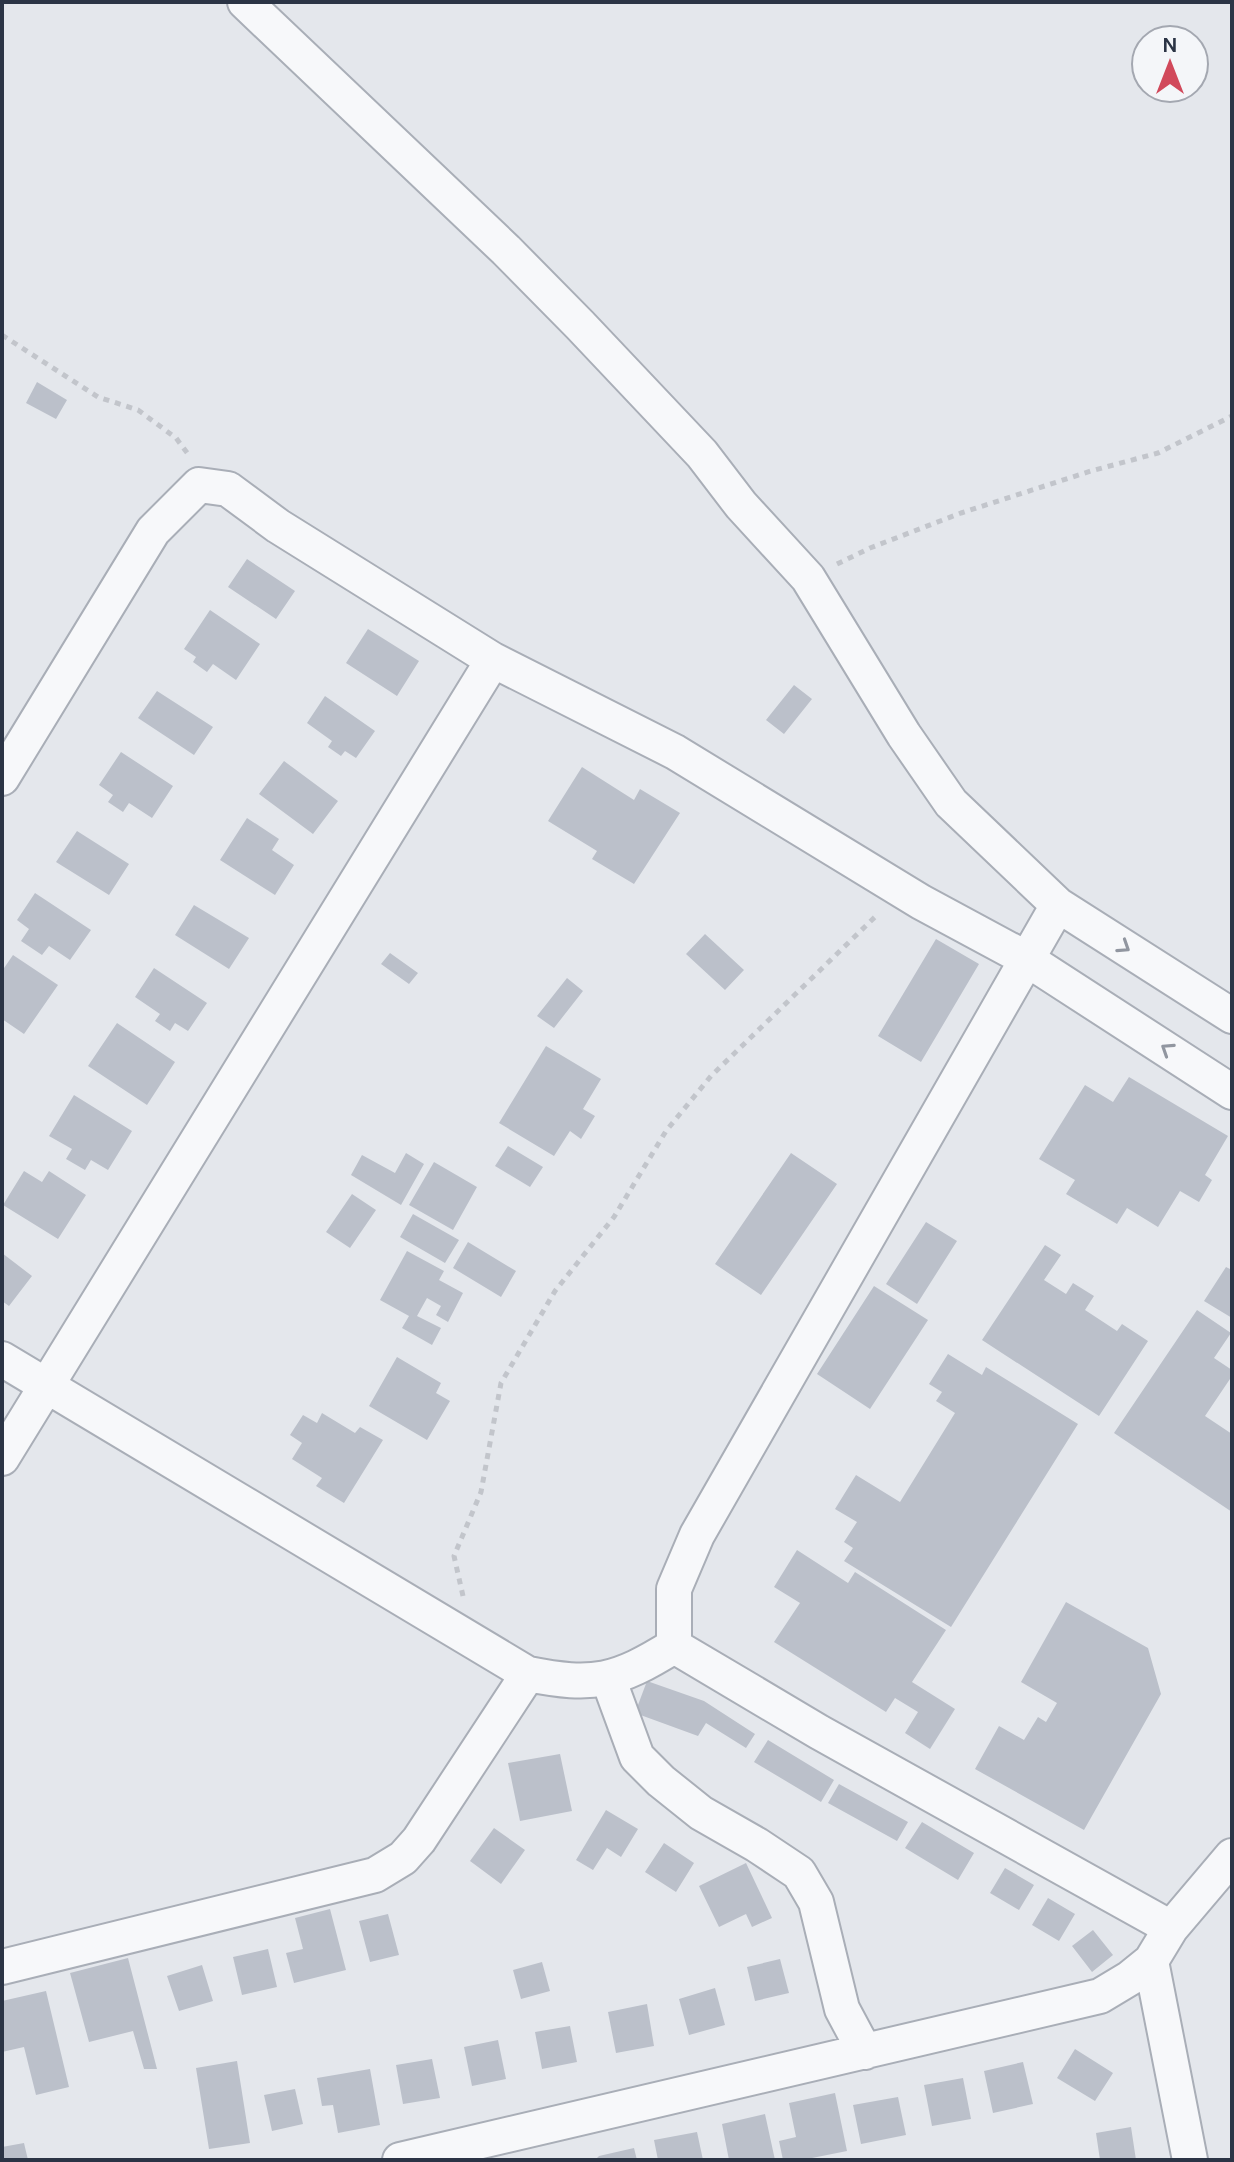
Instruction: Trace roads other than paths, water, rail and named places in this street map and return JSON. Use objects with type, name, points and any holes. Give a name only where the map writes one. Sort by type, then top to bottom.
[{"type":"street","points":[[245,2],[506,250],[702,454],[741,505],[808,578],[904,735],[951,803],[1058,905],[1232,1016]]},
{"type":"street","points":[[2,778],[153,531],[199,485],[228,489],[278,526],[493,660],[675,752],[921,902],[1025,958],[1232,1092]]},
{"type":"street","points":[[2,1458],[493,660]]},
{"type":"street","points":[[674,1646],[674,1589],[697,1535],[1058,905]]},
{"type":"street","points":[[2,1359],[528,1674],[585,1682],[608,1678],[650,1661],[674,1646]]},
{"type":"street","points":[[674,1646],[819,1732],[1171,1928]]},
{"type":"street","points":[[2,1967],[375,1875],[403,1858],[419,1840],[528,1674]]},
{"type":"street","points":[[608,1678],[637,1757],[701,1813],[799,1873],[816,1902],[842,2009],[865,2052]]},
{"type":"street","points":[[400,2160],[1100,1996],[1151,1961],[1171,1928],[1232,1856]]},
{"type":"street","points":[[1151,1961],[1190,2160]]}]
